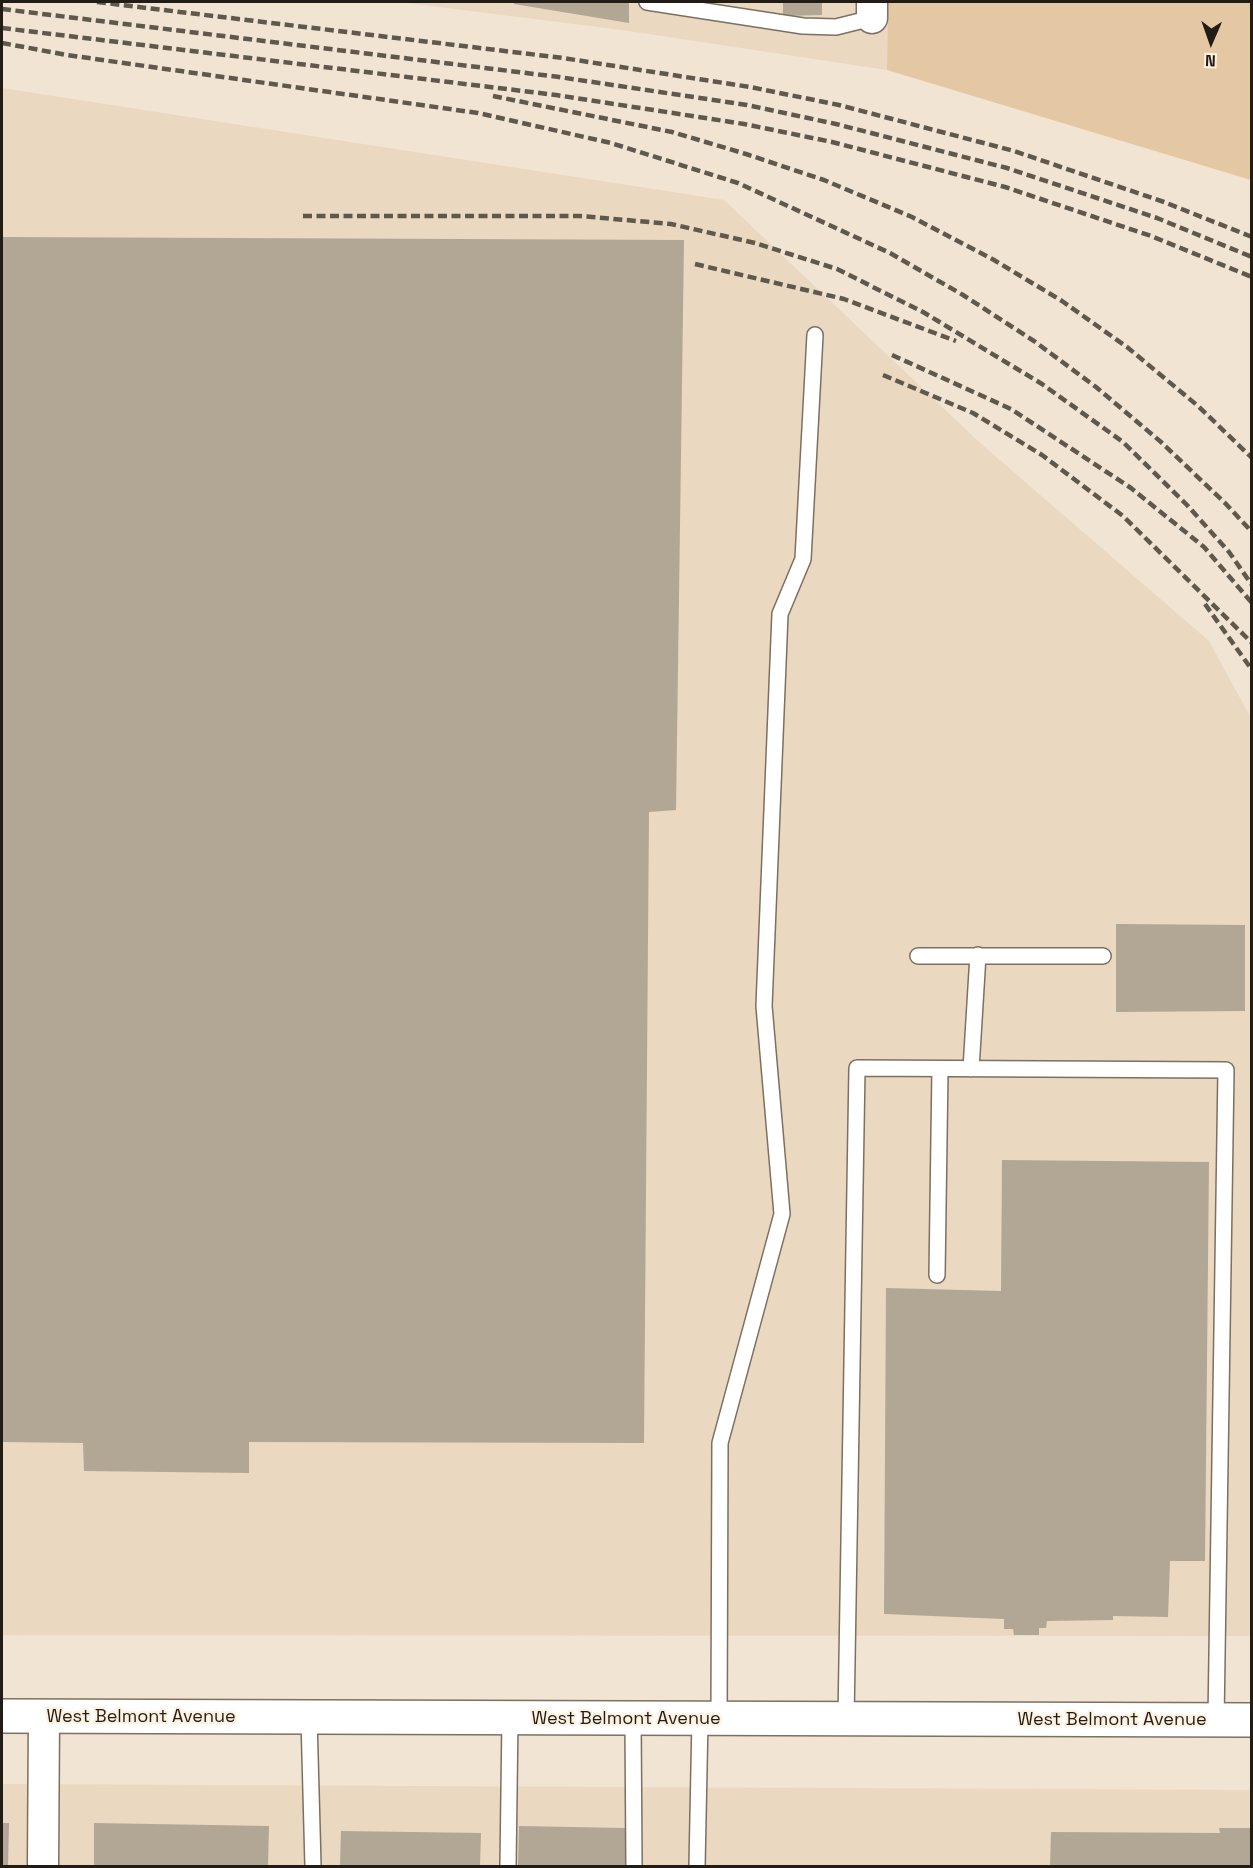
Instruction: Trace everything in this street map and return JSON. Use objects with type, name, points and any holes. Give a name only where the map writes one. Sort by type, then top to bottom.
[{"type":"main road","name":"West Belmont Avenue","points":[[2,1716],[1251,1720]]},
{"type":"street","points":[[43,1866],[44,1717]]},
{"type":"lane","points":[[647,2],[803,26],[836,27],[872,10]]},
{"type":"lane","points":[[697,1866],[710,1719],[720,1443],[782,1214],[764,1006],[780,614],[803,559],[815,335]]},
{"type":"lane","points":[[971,1069],[978,955]]},
{"type":"lane","points":[[918,956],[1103,956]]},
{"type":"lane","points":[[846,1719],[857,1068],[1226,1070],[1216,1720]]},
{"type":"lane","points":[[937,1275],[940,1069]]},
{"type":"lane","points":[[309,1718],[313,1866]]},
{"type":"lane","points":[[508,1866],[510,1718]]},
{"type":"lane","points":[[633,1719],[634,1866]]},
{"type":"shaded area","points":[[399,2],[888,2],[887,70],[622,30]]},
{"type":"shaded area","points":[[888,2],[1251,2],[1251,180],[887,70]]},
{"type":"shaded area","points":[[2,88],[724,200],[979,442],[1209,641],[1252,720],[1251,1636],[2,1635]]},
{"type":"shaded area","points":[[2,1784],[1251,1790],[1251,1866],[2,1866]]},
{"type":"building","points":[[514,2],[629,2],[629,23],[514,4]]},
{"type":"building","points":[[783,2],[822,2],[822,15],[783,16]]},
{"type":"building","points":[[2,237],[684,240],[676,810],[649,812],[644,1443],[249,1442],[249,1473],[84,1471],[83,1443],[2,1442]]},
{"type":"building","points":[[1116,924],[1245,925],[1245,1011],[1116,1012]]},
{"type":"building","points":[[1002,1160],[1209,1162],[1205,1561],[1170,1561],[1168,1617],[1113,1616],[1113,1620],[1047,1621],[1046,1628],[1039,1628],[1039,1635],[1014,1635],[1013,1629],[1004,1629],[1004,1619],[884,1614],[886,1288],[1001,1291]]},
{"type":"building","points":[[2,1823],[9,1823],[8,1866],[2,1866]]},
{"type":"building","points":[[94,1823],[269,1826],[268,1866],[94,1866]]},
{"type":"building","points":[[519,1826],[625,1828],[625,1866],[518,1866]]},
{"type":"building","points":[[1219,1828],[1252,1828],[1252,1866],[1050,1866],[1051,1832],[1220,1833]]},
{"type":"building","points":[[341,1831],[481,1833],[480,1866],[340,1866]]},
{"type":"railway","points":[[97,2],[563,58],[750,87],[839,105],[1014,151],[1164,202],[1252,237]]},
{"type":"railway","points":[[2,9],[559,77],[747,105],[836,124],[1007,168],[1157,218],[1252,257]]},
{"type":"railway","points":[[2,28],[556,95],[744,124],[832,142],[1005,187],[1151,236],[1252,277]]},
{"type":"railway","points":[[2,43],[67,55],[478,113],[611,143],[738,183],[890,253],[963,295],[1034,341],[1096,387],[1161,442],[1252,532]]},
{"type":"railway","points":[[493,96],[672,132],[824,180],[912,217],[994,260],[1062,301],[1127,347],[1198,406],[1252,458]]},
{"type":"railway","points":[[303,216],[580,216],[671,224],[755,243],[837,269],[923,312],[1042,384],[1123,442],[1187,505],[1229,552],[1252,585]]},
{"type":"railway","points":[[695,264],[844,299],[956,341]]},
{"type":"railway","points":[[892,355],[1011,409],[1131,488],[1204,547],[1252,603]]},
{"type":"railway","points":[[883,375],[973,413],[1042,455],[1123,516],[1252,643]]},
{"type":"railway","points":[[1205,604],[1252,670]]}]
